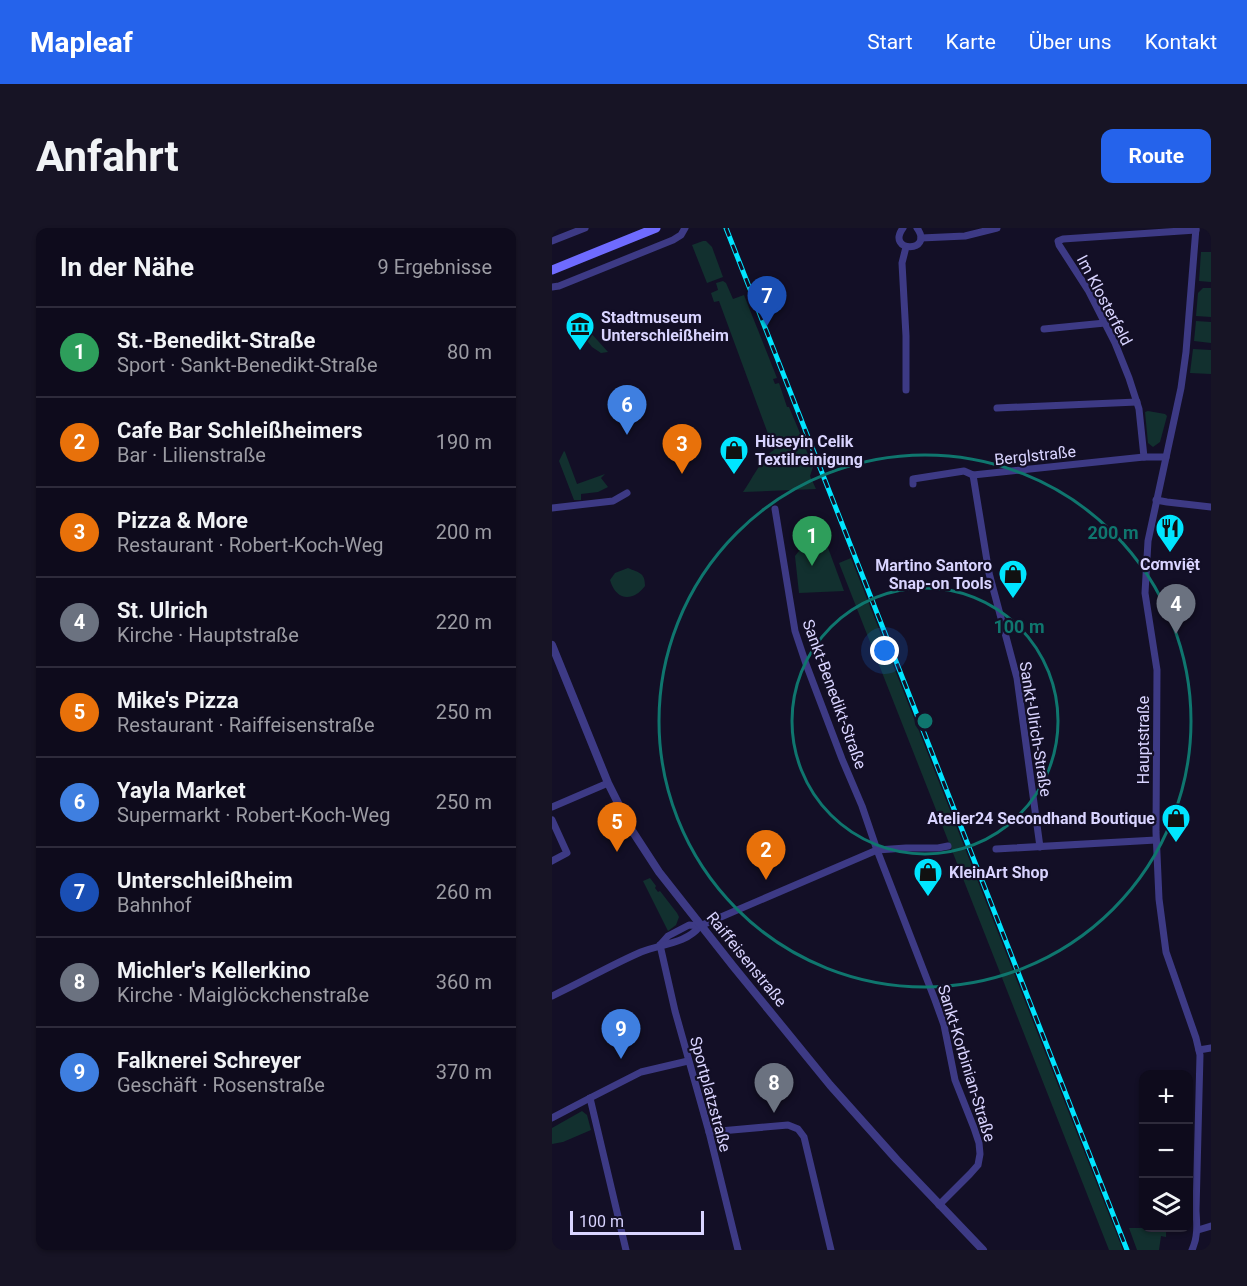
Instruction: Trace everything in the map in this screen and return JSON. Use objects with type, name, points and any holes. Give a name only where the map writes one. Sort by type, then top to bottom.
[{"type":"main road","points":[[552,270],[656,228]]},
{"type":"street","points":[[552,241],[585,228]]},
{"type":"street","points":[[552,287],[673,240],[685,228]]},
{"type":"street","points":[[903,228],[899,233],[899,239],[903,245],[910,248],[916,246],[921,238],[921,233],[917,228]]},
{"type":"street","points":[[921,238],[965,236],[997,228]]},
{"type":"street","name":"Im Klosterfeld","points":[[1144,457],[1137,402],[1128,375],[1105,323],[1058,241],[1070,238],[1196,229]]},
{"type":"street","name":"Hauptstraße","points":[[1192,1250],[1198,1230],[1196,1211],[1199,1050],[1166,952],[1159,899],[1156,840],[1157,670],[1145,585],[1148,541],[1180,392],[1186,352],[1196,229]]},
{"type":"street","points":[[906,247],[902,263],[906,390]]},
{"type":"street","points":[[1044,329],[1105,323]]},
{"type":"street","points":[[997,408],[1137,402]]},
{"type":"street","name":"Berglstraße","points":[[913,484],[913,479],[916,478],[964,471],[973,475],[1144,457],[1166,458]]},
{"type":"street","name":"Sankt-Ulrich-Straße","points":[[973,475],[989,573],[1017,678],[1040,847]]},
{"type":"street","points":[[552,508],[613,501],[627,493]]},
{"type":"street","points":[[1156,500],[1211,507]]},
{"type":"street","name":"Sankt-Benedikt-Straße","points":[[775,508],[795,631],[877,850]]},
{"type":"street","name":"Raiffeisenstraße","points":[[553,649],[608,783],[631,829],[660,872],[700,926],[830,1085],[897,1161],[983,1250]]},
{"type":"street","points":[[552,807],[608,783]]},
{"type":"street","points":[[552,820],[567,853],[552,861]]},
{"type":"street","points":[[996,849],[1156,840]]},
{"type":"street","points":[[552,996],[633,956],[660,945],[674,943],[695,932],[700,926],[877,850],[948,846]]},
{"type":"street","name":"Sankt-Korbinian-Straße","points":[[877,850],[943,1020],[954,1080],[979,1143],[978,1165],[939,1205]]},
{"type":"street","name":"Sportplatzstraße","points":[[660,945],[671,996],[709,1132],[738,1250]]},
{"type":"street","points":[[1199,1050],[1211,1048]]},
{"type":"street","points":[[552,1118],[641,1072],[688,1061]]},
{"type":"street","points":[[590,1098],[626,1250]]},
{"type":"street","points":[[709,1132],[788,1125],[798,1129],[804,1137],[831,1250]]},
{"type":"street","points":[[1198,1230],[1211,1226]]},
{"type":"green space","points":[[703,241],[712,247],[723,277],[707,283],[692,245]]},
{"type":"green space","points":[[1201,252],[1211,252],[1211,282],[1199,281]]},
{"type":"green space","points":[[723,281],[733,299],[744,295],[777,378],[773,379],[775,384],[779,383],[813,467],[810,476],[816,489],[743,492],[761,463],[774,450],[719,301],[714,302],[711,293],[718,290],[716,283]]},
{"type":"green space","points":[[1203,288],[1211,288],[1211,317],[1196,316],[1198,293]]},
{"type":"green space","points":[[578,321],[608,352],[601,353],[592,347],[574,324]]},
{"type":"green space","points":[[1196,321],[1211,322],[1211,343],[1194,341]]},
{"type":"green space","points":[[1193,349],[1211,350],[1211,374],[1190,373]]},
{"type":"green space","points":[[1145,412],[1167,416],[1160,442],[1153,447],[1148,443]]},
{"type":"green space","points":[[564,451],[577,484],[605,474],[601,478],[608,487],[598,492],[581,494],[581,500],[574,500],[559,461]]},
{"type":"green space","points":[[811,536],[824,537],[844,591],[799,593],[795,556]]},
{"type":"green space","points":[[851,558],[1123,1250],[1109,1250],[839,563]]},
{"type":"green space","points":[[628,568],[643,575],[645,586],[635,595],[625,597],[616,592],[610,580],[615,573]]},
{"type":"green space","points":[[650,878],[655,888],[658,892],[660,891],[679,917],[676,925],[668,931],[643,881]]},
{"type":"green space","points":[[582,1111],[587,1115],[591,1130],[563,1142],[552,1144],[552,1128]]},
{"type":"green space","points":[[1129,1228],[1139,1228],[1139,1232],[1166,1232],[1166,1237],[1161,1236],[1159,1250],[1137,1250]]},
{"type":"railway","points":[[726,228],[1127,1250]]},
{"type":"place","name":"Unterschleißheim","points":[[767,326]]},
{"type":"place","name":"Stadtmuseum Unterschleißheim","points":[[580,352]]},
{"type":"place","name":"Yayla Market","points":[[627,435]]},
{"type":"place","name":"Pizza & More","points":[[682,474]]},
{"type":"place","name":"Hüseyin Celik Textilreinigung","points":[[734,476]]},
{"type":"place","name":"Cơmviệt","points":[[1170,554]]},
{"type":"place","name":"St.-Benedikt-Straße","points":[[812,566]]},
{"type":"place","name":"Martino Santoro Snap-on Tools","points":[[1013,600]]},
{"type":"place","name":"St. Ulrich","points":[[1176,634]]},
{"type":"place","name":"Atelier24 Secondhand Boutique","points":[[1176,844]]},
{"type":"place","name":"Mike's Pizza","points":[[617,852]]},
{"type":"place","name":"Cafe Bar Schleißheimers","points":[[766,880]]},
{"type":"place","name":"KleinArt Shop","points":[[928,898]]},
{"type":"place","name":"Falknerei Schreyer","points":[[621,1059]]},
{"type":"place","name":"Michler's Kellerkino","points":[[774,1113]]}]
